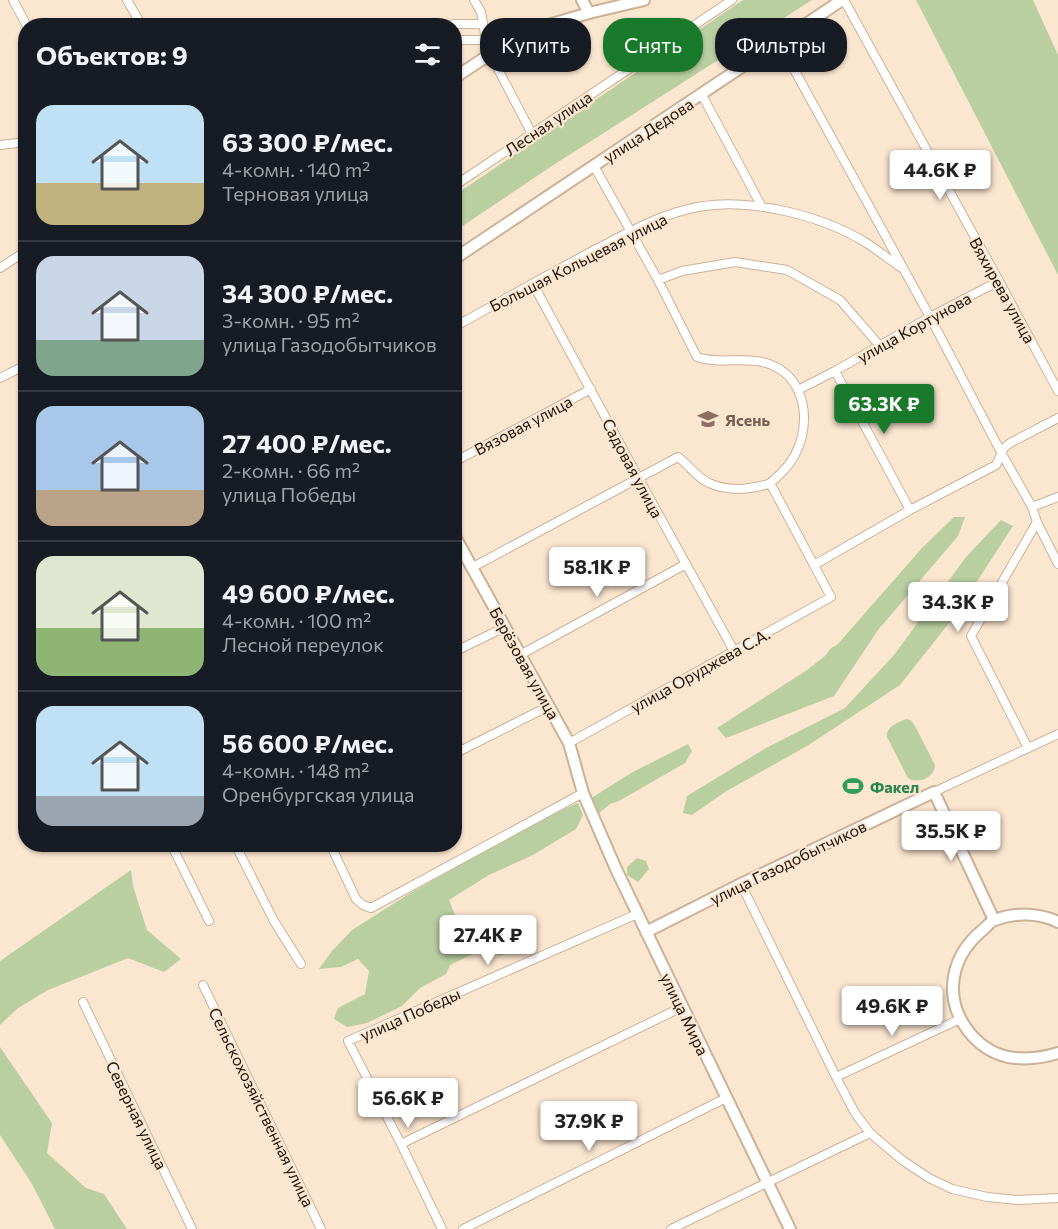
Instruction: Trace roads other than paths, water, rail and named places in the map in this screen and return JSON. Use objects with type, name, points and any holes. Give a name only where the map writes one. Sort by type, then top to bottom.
[{"type":"street","points":[[12,0],[22,18]]},
{"type":"street","points":[[127,0],[137,18]]},
{"type":"street","points":[[474,0],[482,18]]},
{"type":"street","points":[[582,0],[589,13]]},
{"type":"street","name":"Лесная улица","points":[[462,181],[732,0]]},
{"type":"street","name":"улица Дедова","points":[[816,18],[843,0]]},
{"type":"street","name":"Вяхирева улица","points":[[843,0],[1058,391]]},
{"type":"street","points":[[572,18],[638,1]]},
{"type":"street","points":[[462,24],[480,24]]},
{"type":"street","points":[[462,40],[480,40]]},
{"type":"street","points":[[462,73],[480,61]]},
{"type":"street","points":[[500,72],[532,134]]},
{"type":"street","name":"улица Дедова","points":[[462,254],[735,72]]},
{"type":"street","points":[[796,72],[1032,507],[1058,564]]},
{"type":"street","points":[[702,95],[762,207]]},
{"type":"street","points":[[0,146],[18,143]]},
{"type":"street","points":[[473,567],[678,457],[709,483],[723,488],[752,488],[770,483],[788,467],[799,450],[804,430],[803,411],[798,390],[789,376],[764,362],[749,359],[708,361],[697,357],[658,280],[594,166]]},
{"type":"street","name":"Большая Кольцевая улица","points":[[462,323],[631,231],[663,216],[699,207],[732,204],[793,212],[867,243],[905,270]]},
{"type":"street","points":[[0,268],[18,256]]},
{"type":"street","points":[[658,280],[682,271],[735,262],[787,270],[840,300],[880,346]]},
{"type":"street","name":"улица Кортунова","points":[[798,390],[999,281]]},
{"type":"street","name":"Садовая улица","points":[[533,284],[734,651]]},
{"type":"street","points":[[0,378],[18,369]]},
{"type":"street","points":[[835,371],[910,510]]},
{"type":"street","name":"Вязовая улица","points":[[462,458],[591,389]]},
{"type":"street","points":[[770,483],[814,565],[910,510],[996,465],[1004,448],[1010,443],[1058,418]]},
{"type":"street","points":[[1032,507],[1058,497]]},
{"type":"street","points":[[1028,748],[971,636],[1037,522]]},
{"type":"street","name":"Берёзовая улица","points":[[462,549],[569,742],[583,795]]},
{"type":"street","points":[[520,655],[686,564]]},
{"type":"street","name":"улица Оруджева С.А.","points":[[569,742],[831,597],[814,565]]},
{"type":"street","points":[[462,648],[505,627]]},
{"type":"street","points":[[462,750],[549,706]]},
{"type":"street","name":"улица Газодобытчиков","points":[[646,932],[741,884],[1058,734]]},
{"type":"street","points":[[934,792],[994,920]]},
{"type":"street","points":[[334,852],[356,899],[371,908],[583,795]]},
{"type":"street","name":"улица Мира","points":[[583,795],[637,914],[790,1229]]},
{"type":"street","points":[[175,852],[209,921]]},
{"type":"street","points":[[239,852],[274,921],[301,964]]},
{"type":"street","points":[[741,884],[836,1077],[855,1113],[870,1133],[911,1166],[952,1189],[987,1197],[1019,1200],[1058,1198]]},
{"type":"street","name":"улица Победы","points":[[401,1144],[348,1041],[637,914]]},
{"type":"street","points":[[1058,922],[1050,918],[1028,915],[1013,915],[994,920],[971,939],[959,960],[952,988],[960,1019],[970,1033],[994,1052],[1008,1057],[1029,1059],[1058,1053]]},
{"type":"street","name":"Сельскохозяйственная улица","points":[[203,985],[321,1229]]},
{"type":"street","name":"Северная улица","points":[[83,1002],[192,1229]]},
{"type":"street","points":[[442,1229],[401,1144],[682,1007]]},
{"type":"street","points":[[836,1077],[960,1019]]},
{"type":"street","points":[[463,1229],[726,1098]]},
{"type":"street","points":[[671,1229],[870,1133]]},
{"type":"place","name":"Ясень","points":[[708,419]]},
{"type":"place","name":"Факел","points":[[853,786]]}]
